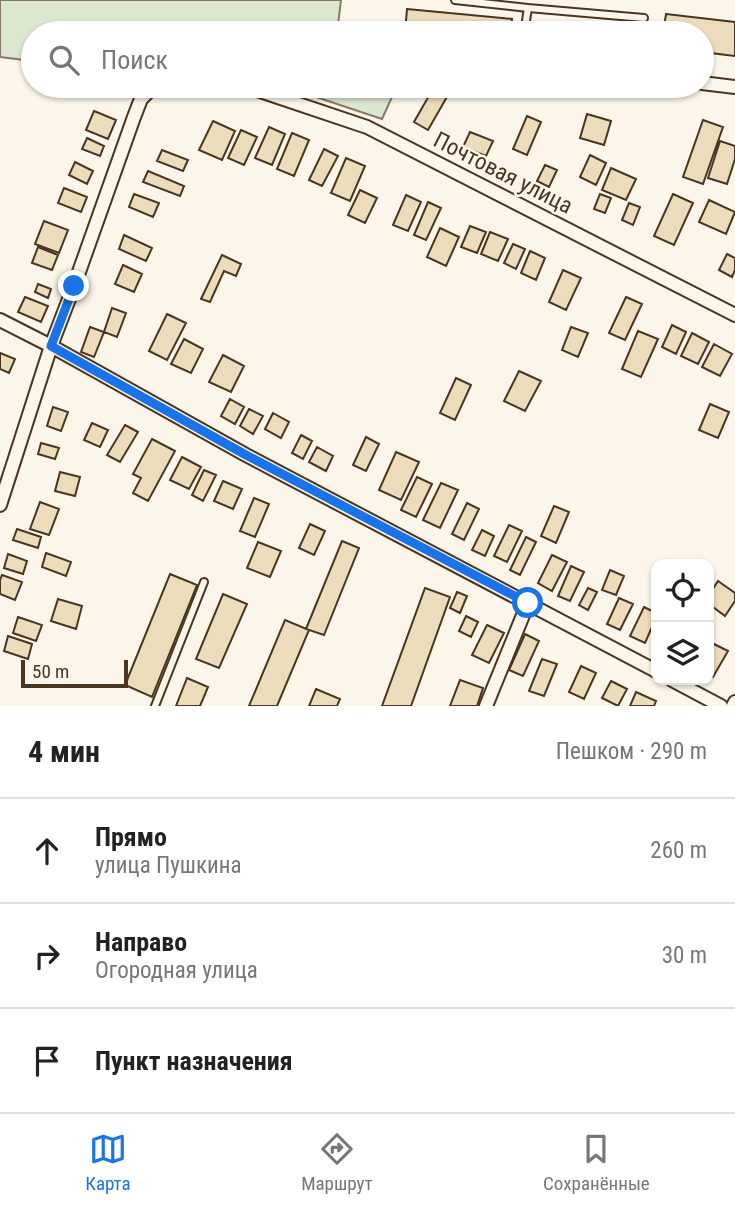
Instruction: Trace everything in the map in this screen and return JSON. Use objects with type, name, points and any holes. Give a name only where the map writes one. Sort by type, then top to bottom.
[{"type":"street","points":[[714,84],[735,87]]},
{"type":"street","points":[[0,505],[51,346],[142,98]]},
{"type":"street","name":"Почтовая улица","points":[[281,98],[367,127],[735,315]]},
{"type":"street","points":[[0,320],[246,455],[651,668]]},
{"type":"street","points":[[486,706],[528,603]]},
{"type":"street","points":[[681,685],[721,706]]},
{"type":"lane","points":[[455,0],[644,18]]},
{"type":"lane","points":[[526,21],[528,8]]},
{"type":"lane","points":[[155,706],[204,582]]},
{"type":"green space","points":[[0,0],[341,0],[338,21],[21,21],[21,60],[0,57]]},
{"type":"green space","points":[[319,98],[392,98],[382,119]]},
{"type":"building","points":[[407,9],[512,19],[512,21],[406,21]]},
{"type":"building","points":[[666,14],[735,22],[735,56],[714,53],[714,21],[665,21]]},
{"type":"building","points":[[428,98],[446,98],[428,130],[414,122]]},
{"type":"building","points":[[94,111],[116,120],[108,139],[86,130]]},
{"type":"building","points":[[587,114],[611,121],[604,145],[580,138]]},
{"type":"building","points":[[527,116],[541,122],[527,155],[513,149]]},
{"type":"building","points":[[703,120],[723,127],[703,184],[683,177]]},
{"type":"building","points":[[213,121],[235,131],[222,160],[199,150]]},
{"type":"building","points":[[269,127],[285,134],[272,165],[255,158]]},
{"type":"building","points":[[241,130],[257,137],[244,165],[228,158]]},
{"type":"building","points":[[470,132],[493,141],[486,156],[463,147]]},
{"type":"building","points":[[292,133],[309,140],[294,176],[277,169]]},
{"type":"building","points":[[87,138],[104,146],[100,156],[82,149]]},
{"type":"building","points":[[720,141],[735,146],[735,159],[727,184],[708,178]]},
{"type":"building","points":[[324,149],[338,156],[322,186],[309,180]]},
{"type":"building","points":[[162,150],[188,160],[183,171],[157,161]]},
{"type":"building","points":[[590,155],[606,163],[596,185],[580,177]]},
{"type":"building","points":[[346,158],[365,166],[350,201],[331,193]]},
{"type":"building","points":[[75,162],[93,171],[87,184],[69,175]]},
{"type":"building","points":[[545,165],[557,170],[549,187],[537,181]]},
{"type":"building","points":[[611,168],[636,179],[626,200],[602,190]]},
{"type":"building","points":[[148,171],[184,186],[180,196],[143,182]]},
{"type":"building","points":[[64,188],[87,197],[81,212],[58,203]]},
{"type":"building","points":[[360,190],[377,198],[365,223],[348,215]]},
{"type":"building","points":[[134,194],[159,203],[153,217],[129,207]]},
{"type":"building","points":[[600,194],[611,198],[605,213],[594,209]]},
{"type":"building","points":[[673,194],[693,203],[674,245],[654,236]]},
{"type":"building","points":[[406,195],[421,202],[408,231],[393,225]]},
{"type":"building","points":[[709,200],[735,212],[726,234],[699,222]]},
{"type":"building","points":[[428,202],[441,208],[426,240],[414,235]]},
{"type":"building","points":[[629,203],[640,207],[633,225],[622,220]]},
{"type":"building","points":[[44,221],[68,230],[59,253],[35,244]]},
{"type":"building","points":[[470,226],[486,232],[477,253],[461,247]]},
{"type":"building","points":[[440,228],[459,237],[446,266],[427,257]]},
{"type":"building","points":[[490,232],[508,239],[498,261],[481,254]]},
{"type":"building","points":[[124,235],[152,248],[146,261],[119,249]]},
{"type":"building","points":[[513,244],[525,249],[516,269],[504,263]]},
{"type":"building","points":[[38,247],[58,255],[52,270],[32,263]]},
{"type":"building","points":[[530,251],[545,258],[536,280],[521,273]]},
{"type":"building","points":[[727,254],[735,258],[732,277],[719,270]]},
{"type":"building","points":[[222,255],[241,264],[236,276],[224,271],[210,302],[201,299]]},
{"type":"building","points":[[123,265],[142,274],[134,292],[115,284]]},
{"type":"building","points":[[563,270],[581,278],[566,310],[549,302]]},
{"type":"building","points":[[38,284],[51,289],[48,298],[35,292]]},
{"type":"building","points":[[25,297],[48,306],[41,322],[18,312]]},
{"type":"building","points":[[626,297],[642,304],[625,340],[609,333]]},
{"type":"building","points":[[112,308],[126,313],[117,337],[104,332]]},
{"type":"building","points":[[167,314],[186,323],[167,360],[149,351]]},
{"type":"building","points":[[672,325],[686,332],[676,354],[662,347]]},
{"type":"building","points":[[90,327],[104,332],[94,357],[81,352]]},
{"type":"building","points":[[571,327],[588,333],[578,357],[562,350]]},
{"type":"building","points":[[638,331],[658,339],[641,377],[622,369]]},
{"type":"building","points":[[692,333],[709,342],[698,364],[681,356]]},
{"type":"building","points":[[184,339],[203,349],[191,373],[171,364]]},
{"type":"building","points":[[714,344],[732,354],[720,376],[702,367]]},
{"type":"building","points":[[0,353],[15,359],[9,373],[0,369]]},
{"type":"building","points":[[223,355],[244,366],[231,392],[209,382]]},
{"type":"building","points":[[519,371],[541,381],[525,411],[504,401]]},
{"type":"building","points":[[456,378],[471,385],[455,420],[440,413]]},
{"type":"building","points":[[230,399],[244,407],[235,424],[221,416]]},
{"type":"building","points":[[710,404],[729,412],[718,438],[699,430]]},
{"type":"building","points":[[53,407],[68,412],[61,431],[47,426]]},
{"type":"building","points":[[249,409],[263,416],[253,434],[240,426]]},
{"type":"building","points":[[273,413],[289,422],[281,438],[265,429]]},
{"type":"building","points":[[92,423],[108,430],[100,447],[84,440]]},
{"type":"building","points":[[125,425],[138,432],[120,462],[107,455]]},
{"type":"building","points":[[301,435],[312,441],[303,459],[292,453]]},
{"type":"building","points":[[366,437],[379,444],[366,471],[353,465]]},
{"type":"building","points":[[152,439],[175,451],[148,501],[133,493],[141,478],[133,474]]},
{"type":"building","points":[[41,443],[59,448],[55,459],[38,454]]},
{"type":"building","points":[[317,447],[333,456],[326,471],[309,462]]},
{"type":"building","points":[[396,452],[419,462],[401,500],[379,490]]},
{"type":"building","points":[[182,457],[201,467],[189,489],[170,480]]},
{"type":"building","points":[[204,470],[216,475],[203,501],[192,495]]},
{"type":"building","points":[[60,472],[80,477],[75,496],[55,491]]},
{"type":"building","points":[[417,477],[432,484],[416,517],[401,510]]},
{"type":"building","points":[[223,481],[242,489],[233,509],[214,501]]},
{"type":"building","points":[[441,483],[458,490],[440,528],[423,520]]},
{"type":"building","points":[[254,498],[269,504],[255,537],[240,531]]},
{"type":"building","points":[[40,502],[59,509],[49,535],[30,529]]},
{"type":"building","points":[[467,503],[479,509],[464,540],[452,534]]},
{"type":"building","points":[[554,506],[569,512],[556,543],[541,536]]},
{"type":"building","points":[[310,524],[325,531],[314,555],[299,548]]},
{"type":"building","points":[[509,525],[522,531],[507,562],[494,556]]},
{"type":"building","points":[[17,529],[41,537],[38,548],[13,540]]},
{"type":"building","points":[[482,530],[494,536],[485,556],[472,550]]},
{"type":"building","points":[[526,537],[536,542],[520,575],[510,570]]},
{"type":"building","points":[[342,541],[359,548],[324,635],[306,629]]},
{"type":"building","points":[[258,542],[281,551],[270,577],[247,568]]},
{"type":"building","points":[[46,553],[71,562],[66,576],[42,567]]},
{"type":"building","points":[[8,554],[27,561],[23,574],[4,568]]},
{"type":"building","points":[[552,555],[567,562],[552,591],[538,583]]},
{"type":"building","points":[[571,566],[584,572],[570,601],[558,596]]},
{"type":"building","points":[[610,570],[624,576],[616,595],[602,590]]},
{"type":"building","points":[[170,574],[197,585],[152,697],[125,685]]},
{"type":"building","points":[[2,575],[22,582],[15,600],[0,594]]},
{"type":"building","points":[[718,581],[735,593],[735,601],[725,616],[714,608],[714,587]]},
{"type":"building","points":[[425,588],[450,597],[411,706],[382,706]]},
{"type":"building","points":[[588,588],[597,592],[588,610],[579,605]]},
{"type":"building","points":[[457,592],[467,596],[460,613],[450,608]]},
{"type":"building","points":[[223,594],[247,604],[219,668],[196,659]]},
{"type":"building","points":[[619,598],[633,604],[620,630],[607,624]]},
{"type":"building","points":[[58,599],[82,606],[76,629],[51,621]]},
{"type":"building","points":[[644,607],[651,610],[651,629],[645,643],[630,636]]},
{"type":"building","points":[[466,616],[478,622],[471,637],[459,631]]},
{"type":"building","points":[[18,617],[42,625],[36,641],[13,633]]},
{"type":"building","points":[[285,620],[309,630],[277,706],[249,706]]},
{"type":"building","points":[[487,625],[504,633],[489,663],[472,655]]},
{"type":"building","points":[[525,634],[539,641],[523,676],[509,670]]},
{"type":"building","points":[[8,636],[32,644],[28,659],[4,651]]},
{"type":"building","points":[[714,644],[728,651],[714,675]]},
{"type":"building","points":[[542,659],[557,664],[544,696],[529,691]]},
{"type":"building","points":[[581,666],[596,673],[584,699],[569,692]]},
{"type":"building","points":[[187,678],[208,687],[200,706],[176,706]]},
{"type":"building","points":[[460,680],[483,688],[477,706],[450,706]]},
{"type":"building","points":[[611,681],[627,689],[618,706],[602,698]]},
{"type":"building","points":[[316,689],[340,699],[337,706],[309,706]]},
{"type":"building","points":[[636,692],[656,701],[654,706],[630,706]]},
{"type":"route","points":[[74,286],[51,346],[246,455],[528,603]]}]
